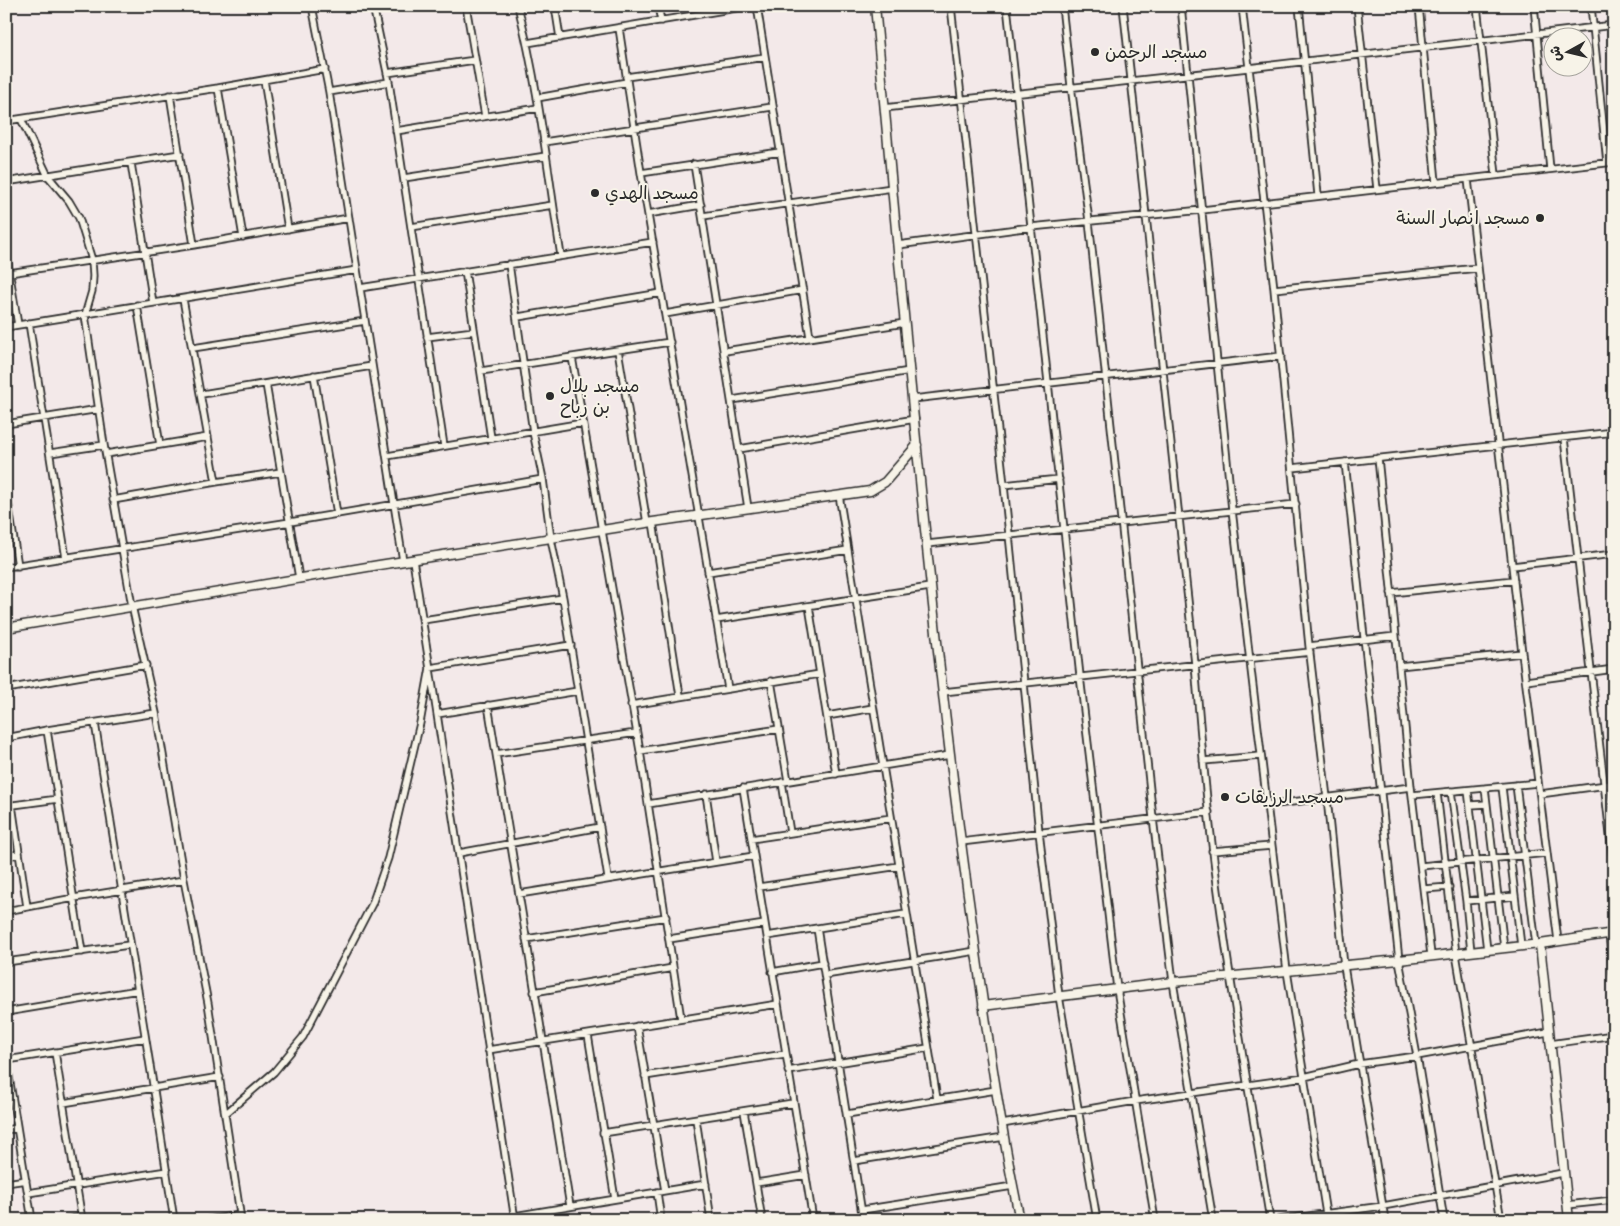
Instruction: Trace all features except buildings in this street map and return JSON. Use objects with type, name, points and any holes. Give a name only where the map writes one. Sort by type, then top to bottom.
[{"type":"street","points":[[312,6],[329,92],[403,561]]},
{"type":"street","points":[[373,6],[389,82],[444,446]]},
{"type":"street","points":[[466,6],[485,116]]},
{"type":"street","points":[[518,6],[537,98],[561,256]]},
{"type":"street","points":[[555,6],[560,38]]},
{"type":"street","points":[[658,6],[661,21]]},
{"type":"street","points":[[527,43],[661,21],[708,9],[748,6]]},
{"type":"street","points":[[757,6],[810,337]]},
{"type":"street","points":[[875,6],[930,588],[976,951],[996,1090],[1020,1220]]},
{"type":"street","points":[[951,6],[1010,535],[1039,832],[1059,996],[1097,1220]]},
{"type":"street","points":[[1007,6],[1080,676],[1117,988],[1155,1220]]},
{"type":"street","points":[[1062,6],[1089,221],[1153,818],[1173,982],[1213,1220]]},
{"type":"street","points":[[1123,6],[1195,664],[1212,851],[1230,976],[1270,1220]]},
{"type":"street","points":[[1181,6],[1232,510],[1261,756],[1288,971],[1327,1220]]},
{"type":"street","points":[[1242,6],[1274,289],[1309,649],[1327,798],[1344,966],[1385,1220]]},
{"type":"street","points":[[1299,6],[1318,195]]},
{"type":"street","points":[[1357,6],[1376,189]]},
{"type":"street","points":[[1419,6],[1436,182]]},
{"type":"street","points":[[1477,6],[1496,175]]},
{"type":"street","points":[[1534,6],[1550,169]]},
{"type":"street","points":[[898,245],[975,234],[1202,210],[1611,162],[1591,6]]},
{"type":"street","points":[[884,108],[1480,42],[1614,25]]},
{"type":"street","points":[[619,28],[641,173],[728,688]]},
{"type":"street","points":[[537,98],[626,80],[765,57]]},
{"type":"street","points":[[387,73],[475,60]]},
{"type":"street","points":[[6,121],[218,88],[325,69]]},
{"type":"street","points":[[264,80],[288,229]]},
{"type":"street","points":[[329,92],[389,82]]},
{"type":"street","points":[[218,88],[243,237]]},
{"type":"street","points":[[170,95],[194,246]]},
{"type":"street","points":[[544,142],[772,107]]},
{"type":"street","points":[[396,131],[538,108]]},
{"type":"street","points":[[21,120],[48,176],[69,201],[79,218],[92,260],[92,292],[85,315],[104,445],[132,606],[156,713],[220,1077],[240,1217],[208,1220]]},
{"type":"street","points":[[641,173],[780,152]]},
{"type":"street","points":[[6,182],[180,154]]},
{"type":"street","points":[[404,178],[546,156]]},
{"type":"street","points":[[131,163],[153,303]]},
{"type":"street","points":[[694,164],[718,305],[748,508]]},
{"type":"street","points":[[1468,178],[1522,654],[1558,942]]},
{"type":"street","points":[[703,216],[892,188]]},
{"type":"street","points":[[648,214],[701,205]]},
{"type":"street","points":[[410,227],[553,206]]},
{"type":"street","points":[[9,273],[194,246],[349,218]]},
{"type":"street","points":[[360,288],[653,242]]},
{"type":"street","points":[[6,252],[18,325]]},
{"type":"street","points":[[509,264],[518,317],[522,364],[571,645],[608,878]]},
{"type":"street","points":[[1274,289],[1478,268]]},
{"type":"street","points":[[6,327],[357,270]]},
{"type":"street","points":[[465,271],[491,438]]},
{"type":"street","points":[[665,314],[803,290]]},
{"type":"street","points":[[518,317],[661,293]]},
{"type":"street","points":[[184,298],[216,482]]},
{"type":"street","points":[[137,305],[160,445]]},
{"type":"street","points":[[192,348],[365,321]]},
{"type":"street","points":[[29,323],[66,558]]},
{"type":"street","points":[[725,351],[905,323]]},
{"type":"street","points":[[427,337],[474,331]]},
{"type":"street","points":[[481,371],[670,342]]},
{"type":"street","points":[[618,350],[680,696]]},
{"type":"street","points":[[913,399],[1281,356]]},
{"type":"street","points":[[572,357],[640,751],[682,1019]]},
{"type":"street","points":[[202,394],[372,366]]},
{"type":"street","points":[[732,400],[910,371]]},
{"type":"street","points":[[314,375],[337,514]]},
{"type":"street","points":[[266,384],[299,578]]},
{"type":"street","points":[[6,424],[99,409]]},
{"type":"street","points":[[739,449],[915,419]]},
{"type":"street","points":[[386,456],[583,424]]},
{"type":"street","points":[[1292,468],[1614,432]]},
{"type":"street","points":[[106,454],[208,438]]},
{"type":"street","points":[[1564,438],[1614,869]]},
{"type":"street","points":[[50,453],[104,445]]},
{"type":"street","points":[[6,628],[403,561],[699,515],[870,491],[878,488],[885,482],[917,445]]},
{"type":"street","points":[[1378,458],[1411,787],[1431,955]]},
{"type":"street","points":[[1345,462],[1399,960],[1444,1220]]},
{"type":"street","points":[[113,500],[281,472]]},
{"type":"street","points":[[6,567],[290,522],[543,479]]},
{"type":"street","points":[[1004,485],[1059,479]]},
{"type":"street","points":[[6,489],[18,566]]},
{"type":"street","points":[[839,495],[937,1100]]},
{"type":"street","points":[[927,544],[1296,504]]},
{"type":"street","points":[[708,572],[848,550]]},
{"type":"street","points":[[1512,566],[1614,554]]},
{"type":"street","points":[[413,560],[515,1218],[570,1206],[706,1184]]},
{"type":"street","points":[[1392,593],[1514,580]]},
{"type":"street","points":[[716,620],[930,588]]},
{"type":"street","points":[[423,620],[563,598]]},
{"type":"street","points":[[809,606],[836,774]]},
{"type":"street","points":[[943,692],[1250,658],[1396,636]]},
{"type":"street","points":[[430,668],[571,645]]},
{"type":"street","points":[[1399,666],[1522,654]]},
{"type":"street","points":[[6,688],[146,665]]},
{"type":"street","points":[[225,1114],[274,1072],[303,1038],[372,904],[388,858],[420,723],[430,668]]},
{"type":"street","points":[[1526,681],[1614,669]]},
{"type":"street","points":[[632,705],[820,674]]},
{"type":"street","points":[[771,681],[779,729],[790,833]]},
{"type":"street","points":[[437,714],[578,691]]},
{"type":"street","points":[[488,705],[570,1206]]},
{"type":"street","points":[[827,716],[873,708]]},
{"type":"street","points":[[6,738],[156,713]]},
{"type":"street","points":[[95,723],[174,1220]]},
{"type":"street","points":[[640,751],[779,729]]},
{"type":"street","points":[[47,730],[82,952]]},
{"type":"street","points":[[496,754],[636,733]]},
{"type":"street","points":[[648,804],[950,755]]},
{"type":"street","points":[[1203,761],[1261,756]]},
{"type":"street","points":[[1412,795],[1538,783]]},
{"type":"street","points":[[1540,794],[1614,784]]},
{"type":"street","points":[[1516,785],[1538,944],[1569,1220]]},
{"type":"street","points":[[1268,804],[1411,787]]},
{"type":"street","points":[[1502,787],[1521,946]]},
{"type":"street","points":[[743,788],[813,1220]]},
{"type":"street","points":[[1485,788],[1504,948]]},
{"type":"street","points":[[1468,790],[1487,950]]},
{"type":"street","points":[[1451,791],[1462,862],[1471,952]]},
{"type":"street","points":[[1437,793],[1456,954],[1501,1220]]},
{"type":"street","points":[[706,794],[716,862]]},
{"type":"street","points":[[27,908],[19,854],[9,806],[58,799]]},
{"type":"street","points":[[1471,806],[1487,804]]},
{"type":"street","points":[[961,842],[1209,812]]},
{"type":"street","points":[[751,839],[891,818]]},
{"type":"street","points":[[459,853],[600,827]]},
{"type":"street","points":[[1212,851],[1272,846]]},
{"type":"street","points":[[6,856],[19,854]]},
{"type":"street","points":[[1421,866],[1547,854]]},
{"type":"street","points":[[519,894],[608,878],[754,856]]},
{"type":"street","points":[[759,888],[899,866]]},
{"type":"street","points":[[6,911],[184,880]]},
{"type":"street","points":[[1424,889],[1449,887]]},
{"type":"street","points":[[1466,901],[1515,896]]},
{"type":"street","points":[[767,936],[906,914]]},
{"type":"street","points":[[526,939],[666,917]]},
{"type":"street","points":[[669,939],[765,924]]},
{"type":"street","points":[[817,928],[864,1220]]},
{"type":"street","points":[[984,1006],[1117,988],[1456,954],[1611,934],[1614,980]]},
{"type":"street","points":[[6,962],[129,945]]},
{"type":"street","points":[[825,975],[976,951]]},
{"type":"street","points":[[772,972],[823,963]]},
{"type":"street","points":[[534,992],[674,968]]},
{"type":"street","points":[[6,1012],[138,990]]},
{"type":"street","points":[[488,1050],[778,1004]]},
{"type":"street","points":[[637,1026],[665,1191]]},
{"type":"street","points":[[1002,1124],[1192,1092],[1304,1077],[1359,1064],[1417,1056],[1548,1032]]},
{"type":"street","points":[[588,1035],[615,1199]]},
{"type":"street","points":[[1550,1044],[1614,1035]]},
{"type":"street","points":[[32,1220],[6,1059],[145,1038]]},
{"type":"street","points":[[788,1071],[928,1048]]},
{"type":"street","points":[[55,1052],[82,1219],[67,1220]]},
{"type":"street","points":[[645,1076],[785,1054]]},
{"type":"street","points":[[63,1103],[220,1077]]},
{"type":"street","points":[[847,1114],[996,1090]]},
{"type":"street","points":[[603,1133],[793,1103]]},
{"type":"street","points":[[744,1111],[762,1220]]},
{"type":"street","points":[[696,1119],[711,1220]]},
{"type":"street","points":[[6,1130],[17,1128]]},
{"type":"street","points":[[854,1161],[1004,1137]]},
{"type":"street","points":[[28,1193],[167,1171]]},
{"type":"street","points":[[1278,1220],[1326,1212],[1382,1206],[1563,1173]]},
{"type":"street","points":[[756,1183],[806,1175]]},
{"type":"street","points":[[6,1183],[26,1180]]},
{"type":"street","points":[[862,1210],[1013,1186]]},
{"type":"street","points":[[657,1192],[661,1220]]},
{"type":"street","points":[[1567,1205],[1614,1200]]},
{"type":"place","name":"مسجد الرحمن","points":[[1095,52]]},
{"type":"place","name":"مسجد الهدي","points":[[595,193]]},
{"type":"place","name":"مسجد انصار السنة","points":[[1540,218]]},
{"type":"place","name":"مسجد بلال بن رباح","points":[[550,396]]},
{"type":"place","name":"مسجد الرزيقات","points":[[1225,797]]}]
